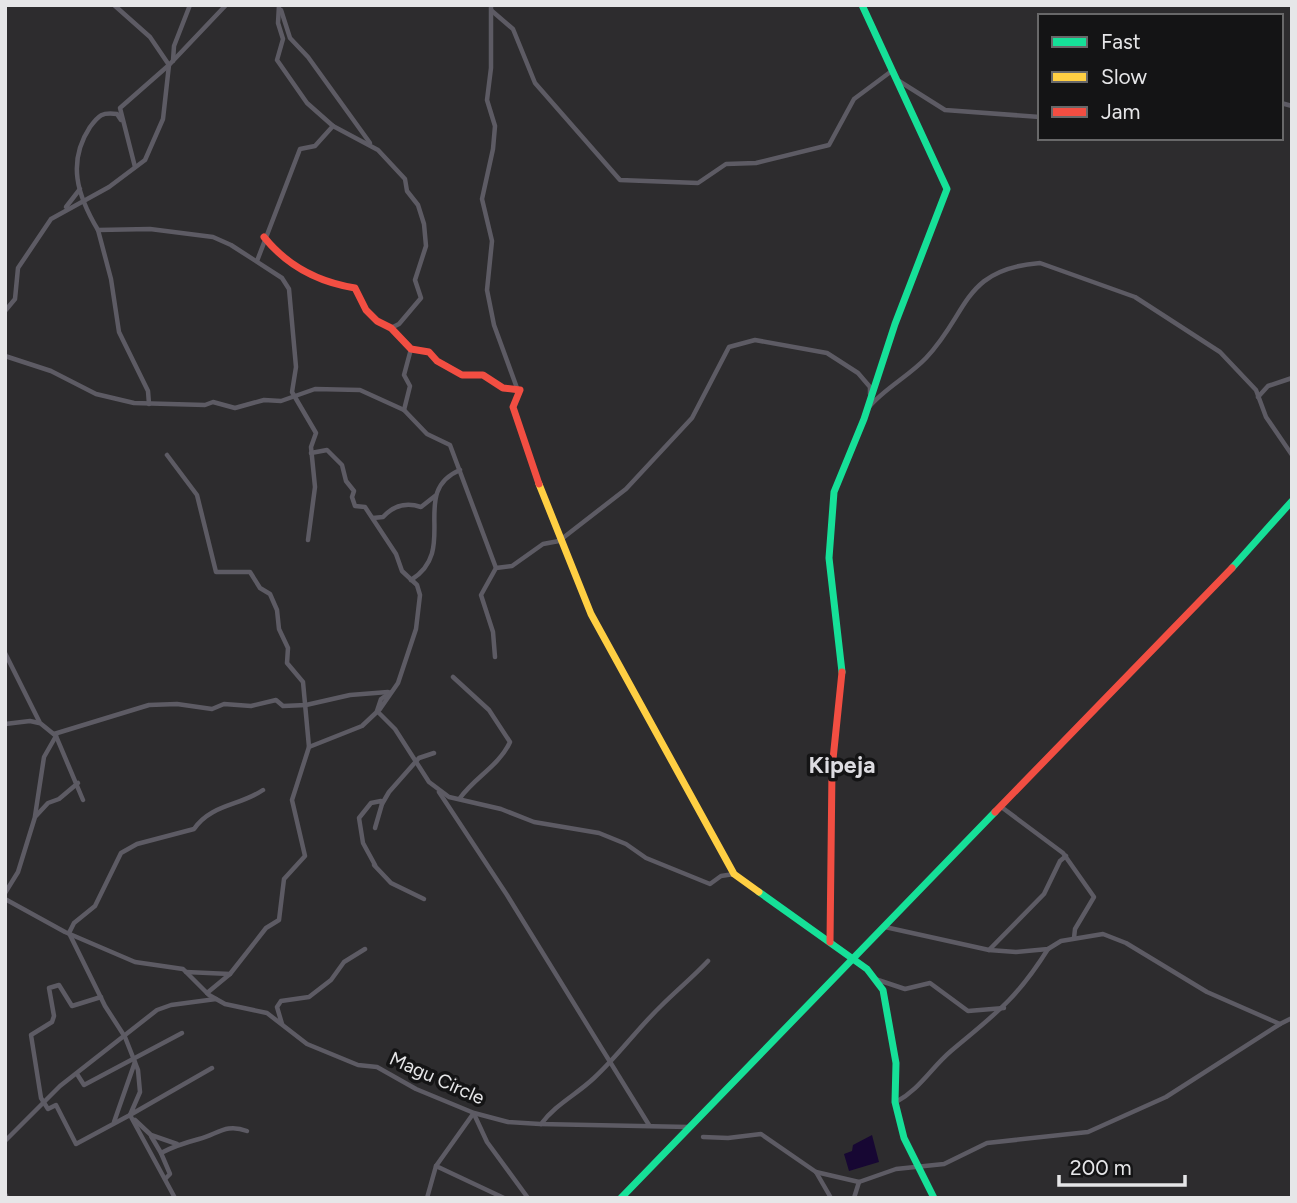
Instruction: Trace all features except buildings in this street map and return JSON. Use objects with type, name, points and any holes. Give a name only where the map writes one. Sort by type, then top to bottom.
[{"type":"street","points":[[114,5],[150,37],[171,63]]},
{"type":"street","points":[[5,311],[15,299],[19,268],[51,219],[81,200],[110,187],[145,160],[163,119],[174,46],[190,5]]},
{"type":"street","points":[[135,167],[120,108],[171,63],[226,5]]},
{"type":"street","points":[[280,5],[278,23],[283,39],[277,60],[307,103],[333,126],[373,147]]},
{"type":"street","points":[[280,5],[290,38],[308,57],[373,147],[405,179],[407,191],[418,205],[426,246],[415,280],[421,298],[399,324],[391,328]]},
{"type":"street","points":[[830,942],[832,769],[842,655],[829,558],[834,492],[947,189],[862,5]]},
{"type":"street","points":[[492,8],[513,29],[535,83],[620,180],[698,183],[726,164],[756,163],[829,145],[854,99],[893,70]]},
{"type":"street","points":[[492,8],[491,68],[487,100],[495,126],[482,199],[492,241],[487,290],[494,325],[520,390],[513,407],[518,427],[559,541],[591,614],[734,874],[867,969],[883,990],[893,1039],[895,1102],[904,1138],[934,1198]]},
{"type":"street","points":[[899,81],[946,110],[1038,117]]},
{"type":"street","points":[[121,120],[117,114],[104,113],[96,117],[83,135],[75,159],[81,200],[98,230],[111,279],[119,332],[148,391],[149,404]]},
{"type":"street","points":[[257,261],[300,149],[316,146],[333,126]]},
{"type":"street","points":[[63,210],[80,189]]},
{"type":"street","points":[[98,230],[150,229],[213,237],[282,278],[292,298],[296,367],[292,392],[316,432],[311,453],[315,487],[308,540]]},
{"type":"street","points":[[264,237],[275,253],[310,275],[340,287],[355,288],[361,295],[366,310],[377,321],[391,328],[411,349],[429,352],[462,375],[483,375],[503,388],[517,388]]},
{"type":"street","points":[[865,413],[870,405],[925,360],[973,289],[991,277],[1026,264],[1040,263],[1135,297],[1220,352],[1256,390],[1266,417],[1292,455]]},
{"type":"street","points":[[496,568],[512,566],[542,544],[559,541],[626,489],[662,453],[696,412],[729,347],[755,340],[827,353],[858,373],[870,387],[870,401]]},
{"type":"street","points":[[404,410],[410,386],[404,374],[411,349]]},
{"type":"street","points":[[5,356],[51,371],[96,394],[149,404],[205,405],[213,402],[235,408],[264,400],[281,401],[294,395],[326,388],[360,390],[404,410],[427,435],[450,445],[460,470],[496,568],[481,596],[493,632],[495,657]]},
{"type":"street","points":[[1258,398],[1264,389],[1292,377]]},
{"type":"street","points":[[309,747],[362,726],[392,692],[405,666],[416,629],[419,595],[417,584],[402,572],[396,554],[372,517],[365,508],[355,506],[352,497],[354,491],[335,456],[327,450],[311,453]]},
{"type":"street","points":[[167,455],[187,479],[200,502],[216,572],[250,572],[260,588],[270,594],[277,610],[279,629],[288,648],[287,663],[303,682],[306,705],[309,747],[292,800],[305,856],[284,879],[279,920],[266,928],[230,974],[207,993]]},
{"type":"street","points":[[372,517],[383,517],[390,510],[411,502],[421,506],[435,496],[445,478],[460,470]]},
{"type":"street","points":[[411,580],[425,572],[435,553],[432,540],[437,512],[435,496]]},
{"type":"street","points":[[621,1198],[1260,539],[1292,501]]},
{"type":"street","points":[[5,653],[40,723],[55,735],[78,783],[83,800]]},
{"type":"street","points":[[453,677],[489,710],[510,742],[503,757],[470,784],[460,798]]},
{"type":"street","points":[[5,893],[18,872],[35,817],[44,757],[55,735],[149,705],[177,704],[212,709],[224,705],[251,706],[276,700],[283,706],[306,705],[350,695],[367,696],[392,692]]},
{"type":"street","points":[[377,711],[395,729],[507,895],[650,1125]]},
{"type":"street","points":[[5,724],[30,721],[40,723]]},
{"type":"street","points":[[375,828],[388,792],[416,762],[434,753]]},
{"type":"street","points":[[35,817],[48,803],[59,799],[78,783]]},
{"type":"street","points":[[436,789],[449,797],[501,809],[534,822],[599,833],[626,844],[646,858],[710,884],[721,876],[734,874]]},
{"type":"street","points":[[69,933],[74,923],[95,906],[121,853],[137,844],[194,829],[201,819],[225,804],[250,799],[263,790]]},
{"type":"street","points":[[382,804],[381,801],[371,803],[359,818],[363,843],[374,865],[391,883],[424,899]]},
{"type":"street","points":[[1000,805],[1066,856],[1094,897],[1075,929],[1074,938]]},
{"type":"street","points":[[989,950],[1044,894],[1060,861],[1066,856]]},
{"type":"street","points":[[5,900],[69,933],[135,962],[185,972],[230,974]]},
{"type":"street","points":[[884,926],[989,950],[1027,952],[1048,949],[1061,941],[1103,934],[1126,943],[1207,992],[1280,1024]]},
{"type":"street","points":[[69,933],[101,997],[125,1037],[134,1060],[140,1092],[130,1115]]},
{"type":"street","points":[[282,1024],[277,1007],[281,1001],[309,997],[331,980],[344,962],[365,949]]},
{"type":"street","points":[[895,1102],[911,1094],[951,1051],[1005,1008],[1021,990],[1048,949]]},
{"type":"street","points":[[540,1124],[558,1104],[574,1096],[708,961]]},
{"type":"street","name":"Magu Circle","points":[[185,972],[207,993],[218,999],[267,1013],[307,1044],[358,1065],[377,1067],[416,1089],[474,1113],[508,1122],[690,1127]]},
{"type":"street","points":[[875,979],[905,989],[930,983],[968,1011],[1005,1008]]},
{"type":"street","points":[[101,997],[72,1006],[59,985],[49,988],[54,1016],[52,1022],[31,1035],[45,1103],[48,1109],[56,1105],[76,1144],[212,1068]]},
{"type":"street","points":[[5,1141],[26,1117],[157,1010],[171,1005],[218,999]]},
{"type":"street","points":[[703,1137],[728,1138],[761,1134],[817,1172],[859,1182],[917,1166],[944,1164],[986,1143],[1088,1132],[1166,1097],[1292,1018]]},
{"type":"street","points":[[77,1074],[84,1085],[182,1033]]},
{"type":"street","points":[[114,1123],[134,1060]]},
{"type":"street","points":[[427,1198],[436,1166],[474,1113]]},
{"type":"street","points":[[474,1113],[487,1142],[528,1198]]},
{"type":"street","points":[[130,1115],[151,1135],[161,1153],[170,1174],[165,1179]]},
{"type":"street","points":[[130,1115],[176,1198]]},
{"type":"street","points":[[161,1153],[177,1144],[198,1139],[225,1127],[235,1126],[247,1131]]},
{"type":"street","points":[[151,1135],[177,1144]]},
{"type":"street","points":[[436,1166],[464,1183],[504,1198]]},
{"type":"street","points":[[817,1172],[831,1198]]},
{"type":"street","points":[[854,1198],[859,1182]]},
{"type":"shaded area","points":[[872,1135],[879,1162],[849,1171],[844,1154],[852,1151],[853,1145]]},
{"type":"traffic: fast","points":[[842,672],[829,558],[834,492],[864,419],[895,324],[947,189],[862,5]]},
{"type":"traffic: fast","points":[[1232,568],[1292,501]]},
{"type":"traffic: fast","points":[[621,1198],[995,812]]},
{"type":"traffic: fast","points":[[759,892],[867,969],[883,990],[896,1063],[895,1102],[904,1138],[934,1198]]},
{"type":"traffic: slow","points":[[539,484],[591,614],[734,874],[759,892]]},
{"type":"traffic: jam","points":[[264,237],[283,257],[305,272],[329,282],[355,288],[366,310],[377,321],[391,328],[411,349],[429,352],[437,361],[462,375],[483,375],[503,388],[520,390],[513,407],[539,484]]},
{"type":"traffic: jam","points":[[995,812],[1232,568]]},
{"type":"traffic: jam","points":[[830,942],[832,769],[842,672]]},
{"type":"district","name":"Kipeja","points":[[842,765]]}]
